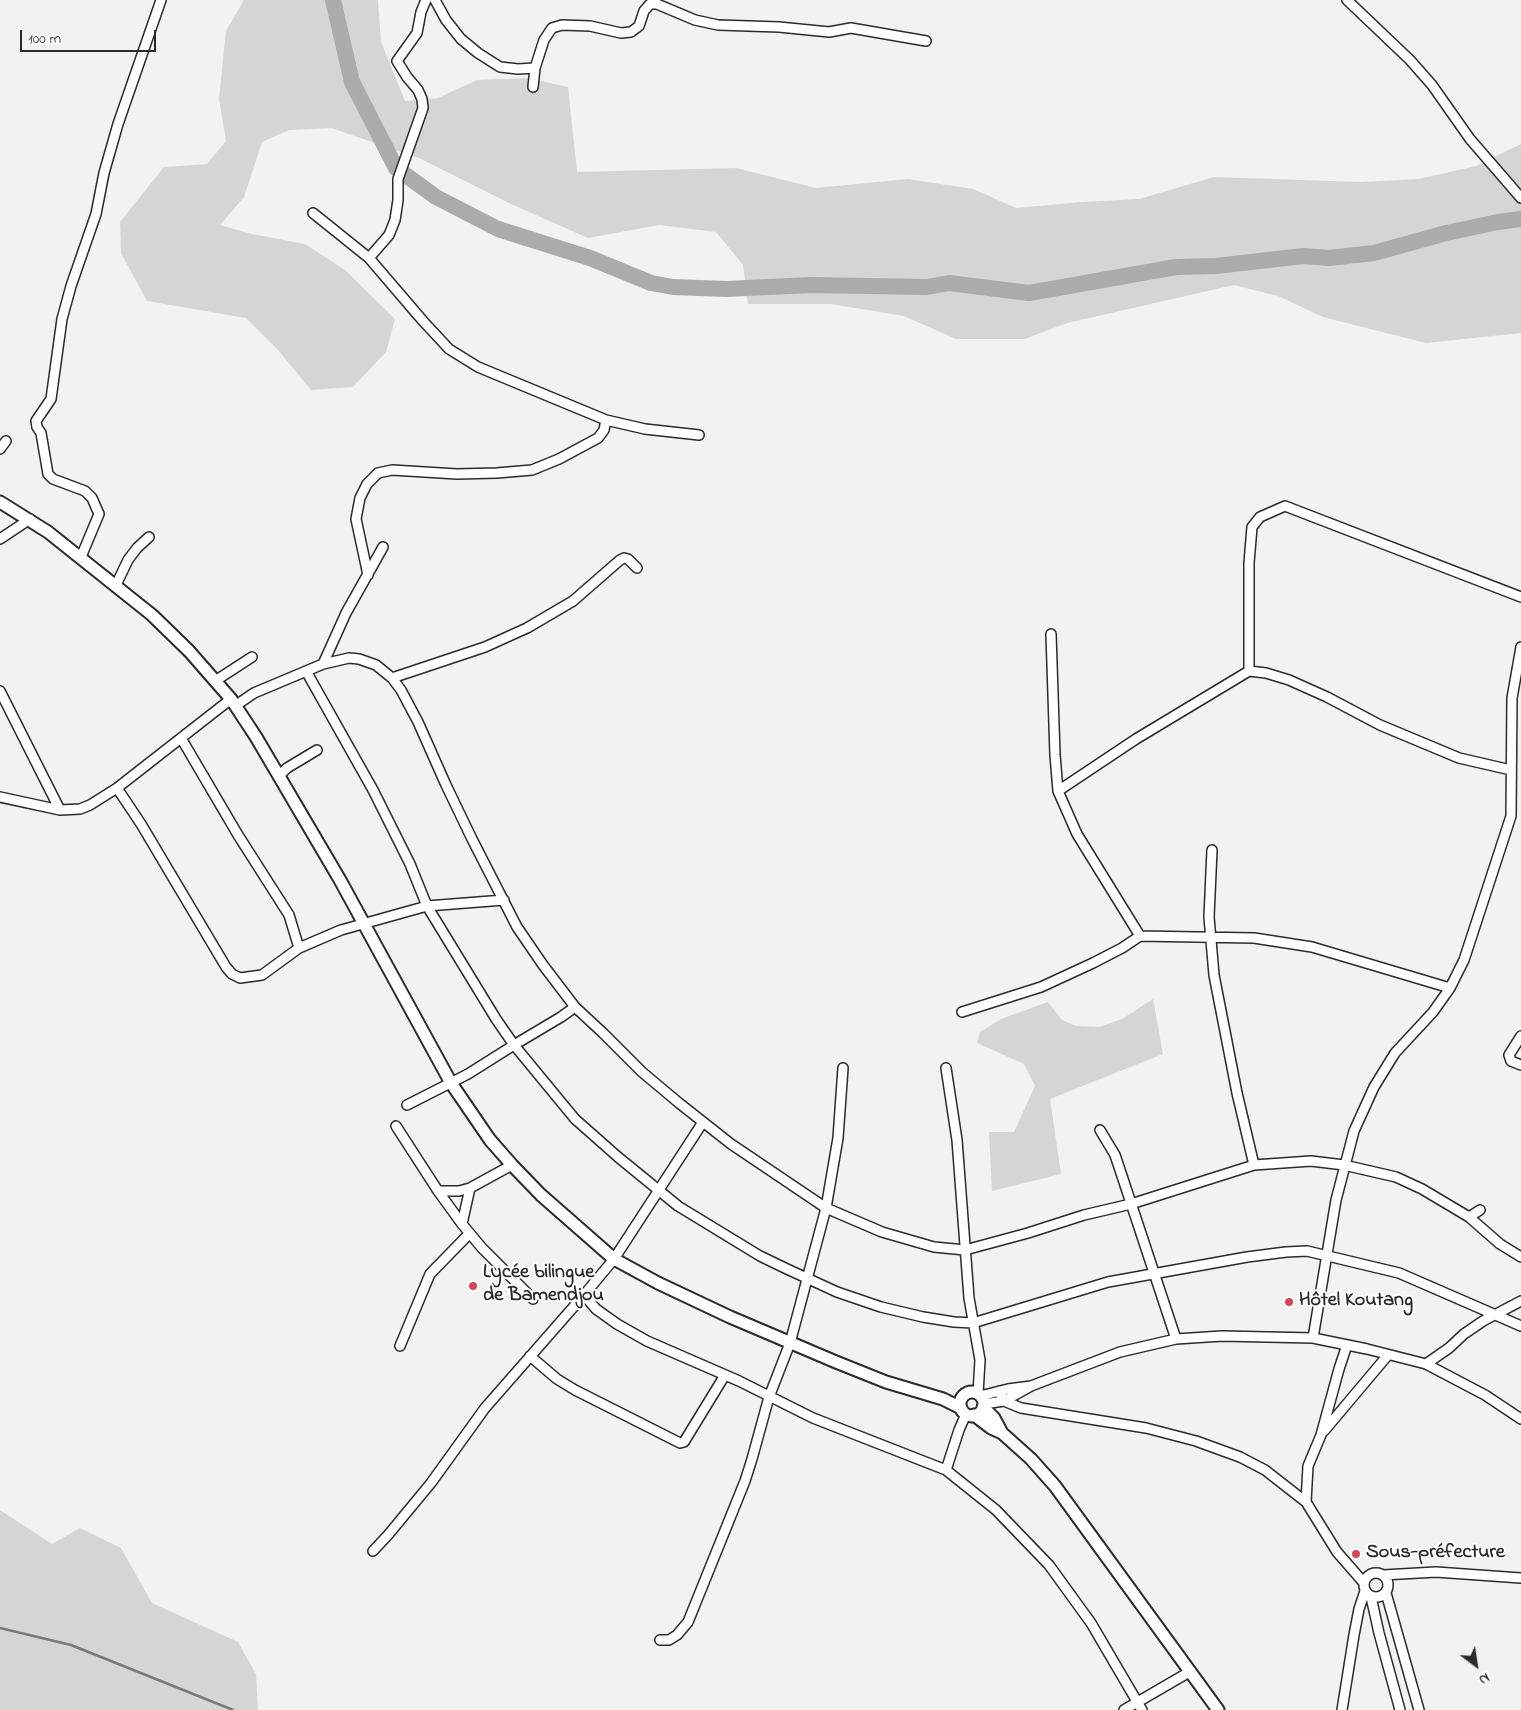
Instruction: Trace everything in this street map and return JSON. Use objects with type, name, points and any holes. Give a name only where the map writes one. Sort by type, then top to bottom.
[{"type":"main road","points":[[0,502],[30,519],[81,556],[152,615],[188,651],[233,702],[279,776],[451,1083],[490,1140],[541,1195],[614,1259],[665,1287],[790,1343],[886,1382],[943,1399],[966,1409],[981,1412],[981,1400]]},
{"type":"main road","points":[[966,1409],[970,1392],[981,1400],[1002,1433]]},
{"type":"main road","points":[[966,1409],[991,1428],[1002,1433],[1031,1459],[1056,1486],[1218,1710]]},
{"type":"street","points":[[81,556],[99,514],[92,498],[85,491],[53,479],[48,474],[41,433],[36,421],[51,399],[62,319],[96,214],[104,174],[118,124],[161,0]]},
{"type":"street","points":[[369,258],[389,235],[395,220],[398,200],[398,179],[423,108],[418,90],[397,61],[417,32],[421,12],[426,0]]},
{"type":"street","points":[[435,0],[446,20],[462,39],[478,53],[500,67],[535,68]]},
{"type":"street","points":[[1347,0],[1421,73],[1470,139],[1521,198]]},
{"type":"street","points":[[534,87],[535,68],[544,40],[552,28],[562,25],[590,26],[621,34],[630,32],[639,26],[644,11],[650,4],[656,4],[696,20],[718,25],[779,27],[829,32],[851,28],[926,41]]},
{"type":"street","points":[[312,213],[369,258],[449,349],[478,367],[606,420],[645,429],[699,435]]},
{"type":"street","points":[[368,575],[356,519],[360,498],[368,484],[378,474],[392,470],[457,474],[532,470],[559,459],[598,438],[604,430],[606,420]]},
{"type":"street","points":[[0,449],[6,441]]},
{"type":"street","points":[[1249,672],[1249,563],[1252,527],[1260,517],[1285,506],[1521,597]]},
{"type":"street","points":[[0,539],[30,519]]},
{"type":"street","points":[[116,585],[128,560],[149,537]]},
{"type":"street","points":[[323,664],[346,612],[383,548]]},
{"type":"street","points":[[392,678],[485,647],[528,628],[573,601],[624,558],[628,559],[637,568]]},
{"type":"street","points":[[1052,634],[1055,756],[1058,791],[1077,834],[1140,936]]},
{"type":"street","points":[[1314,1338],[1336,1200],[1354,1131],[1387,1065],[1405,1040],[1433,1012],[1450,988],[1464,960],[1511,816],[1512,698],[1521,647]]},
{"type":"street","points":[[215,681],[252,657]]},
{"type":"street","points":[[0,798],[60,810],[75,810],[90,806],[233,702],[323,664],[350,658],[376,665],[392,678],[405,696],[464,824],[528,945],[575,1007],[642,1072],[703,1122],[826,1208],[882,1232],[934,1246],[965,1250],[1084,1215],[1131,1204],[1254,1165],[1310,1161],[1344,1165],[1396,1178],[1422,1189],[1469,1217],[1500,1244],[1521,1257]]},
{"type":"street","points":[[306,671],[386,816],[410,864],[427,906],[456,956],[514,1045],[575,1120],[618,1157],[678,1206],[760,1256],[837,1292],[881,1307],[931,1318],[973,1323],[1108,1282],[1286,1252],[1307,1251],[1399,1273],[1521,1326]]},
{"type":"street","points":[[1058,791],[1136,739],[1249,672],[1266,673],[1289,680],[1327,697],[1380,725],[1460,758],[1511,770]]},
{"type":"street","points":[[0,691],[60,810]]},
{"type":"street","points":[[182,738],[238,834],[289,915],[299,948]]},
{"type":"street","points":[[279,776],[287,768],[318,750]]},
{"type":"street","points":[[117,788],[141,824],[226,968],[240,978],[262,975],[299,948],[363,923],[427,906],[504,900]]},
{"type":"street","points":[[1212,850],[1209,917],[1214,975],[1254,1165]]},
{"type":"street","points":[[962,1012],[1041,987],[1115,952],[1140,936],[1254,938],[1312,947],[1450,988]]},
{"type":"street","points":[[407,1105],[468,1074],[562,1017],[575,1007]]},
{"type":"street","points":[[1521,1036],[1509,1055],[1511,1061],[1521,1065]]},
{"type":"street","points":[[660,1640],[669,1640],[677,1635],[688,1622],[745,1481],[770,1397],[790,1343],[826,1208],[838,1138],[843,1068]]},
{"type":"street","points":[[946,1068],[957,1140],[965,1250],[973,1323],[978,1341],[980,1360],[981,1400]]},
{"type":"street","points":[[373,1551],[393,1530],[431,1483],[484,1408],[614,1259],[703,1122]]},
{"type":"street","points":[[396,1126],[468,1234],[533,1299]]},
{"type":"street","points":[[1100,1130],[1114,1155],[1156,1274],[1176,1339]]},
{"type":"street","points":[[438,1191],[459,1191],[470,1188],[512,1165]]},
{"type":"street","points":[[462,1224],[470,1188]]},
{"type":"street","points":[[1469,1217],[1480,1210]]},
{"type":"street","points":[[400,1346],[430,1274],[468,1234]]},
{"type":"street","points":[[584,1295],[596,1309],[617,1324],[647,1340],[813,1418],[946,1470],[996,1510],[1049,1565],[1091,1623],[1142,1710]]},
{"type":"street","points":[[1426,1364],[1449,1348],[1464,1334],[1495,1314],[1521,1302]]},
{"type":"street","points":[[1004,1401],[1031,1386],[1120,1352],[1176,1339],[1222,1336],[1314,1338],[1426,1364],[1485,1395],[1521,1419]]},
{"type":"street","points":[[1306,1502],[1308,1466],[1321,1435],[1347,1345]]},
{"type":"street","points":[[1321,1435],[1388,1354]]},
{"type":"street","points":[[530,1356],[557,1379],[575,1390],[680,1443],[684,1442],[724,1375]]},
{"type":"street","points":[[981,1400],[999,1391],[1031,1386]]},
{"type":"street","points":[[999,1391],[1004,1401]]},
{"type":"street","points":[[981,1400],[1004,1401],[1021,1408],[1146,1428],[1218,1448],[1240,1457],[1265,1470],[1306,1502],[1337,1552],[1367,1591],[1379,1597],[1386,1593]]},
{"type":"street","points":[[946,1470],[966,1409]]},
{"type":"street","points":[[1400,1710],[1365,1579],[1371,1574],[1436,1572],[1521,1578]]},
{"type":"street","points":[[1383,1575],[1388,1582],[1386,1593],[1418,1710]]},
{"type":"street","points":[[1342,1710],[1359,1609],[1367,1591]]},
{"type":"street","points":[[1124,1710],[1191,1671]]},
{"type":"shaded area","points":[[244,0],[378,0],[381,42],[405,101],[438,98],[477,80],[527,78],[568,87],[577,172],[736,168],[816,188],[908,179],[973,189],[1016,208],[1139,199],[1214,177],[1361,182],[1419,179],[1476,166],[1521,144],[1521,333],[1426,343],[1323,317],[1278,296],[1234,285],[1067,323],[1025,339],[956,339],[904,316],[831,304],[748,304],[743,265],[716,232],[659,225],[588,238],[511,204],[419,158],[331,128],[289,130],[262,142],[244,197],[220,225],[252,234],[305,244],[345,270],[395,319],[386,352],[353,387],[311,390],[278,350],[246,318],[147,301],[121,253],[120,222],[164,167],[207,164],[226,141],[219,99],[226,31]]},
{"type":"shaded area","points":[[1153,999],[1163,1054],[1050,1099],[1061,1174],[992,1191],[989,1132],[1014,1132],[1035,1086],[1024,1064],[977,1043],[980,1032],[1001,1019],[1048,1002],[1062,1020],[1076,1026],[1099,1027],[1122,1019]]},
{"type":"shaded area","points":[[0,1510],[52,1544],[80,1528],[121,1548],[152,1603],[238,1642],[256,1674],[258,1710],[0,1710]]},
{"type":"waterway","points":[[333,0],[352,82],[396,168],[436,197],[498,229],[590,258],[651,283],[673,287],[726,289],[811,285],[927,287],[949,283],[1029,293],[1176,267],[1216,266],[1303,256],[1329,258],[1374,253],[1446,233],[1521,219]]},
{"type":"waterway","points":[[0,1628],[71,1645],[233,1710]]},
{"type":"place","name":"Lycée bilingue de Bamendjou","points":[[473,1286]]},
{"type":"place","name":"Hôtel Koutang","points":[[1289,1302]]},
{"type":"place","name":"Sous-préfecture","points":[[1356,1554]]}]
